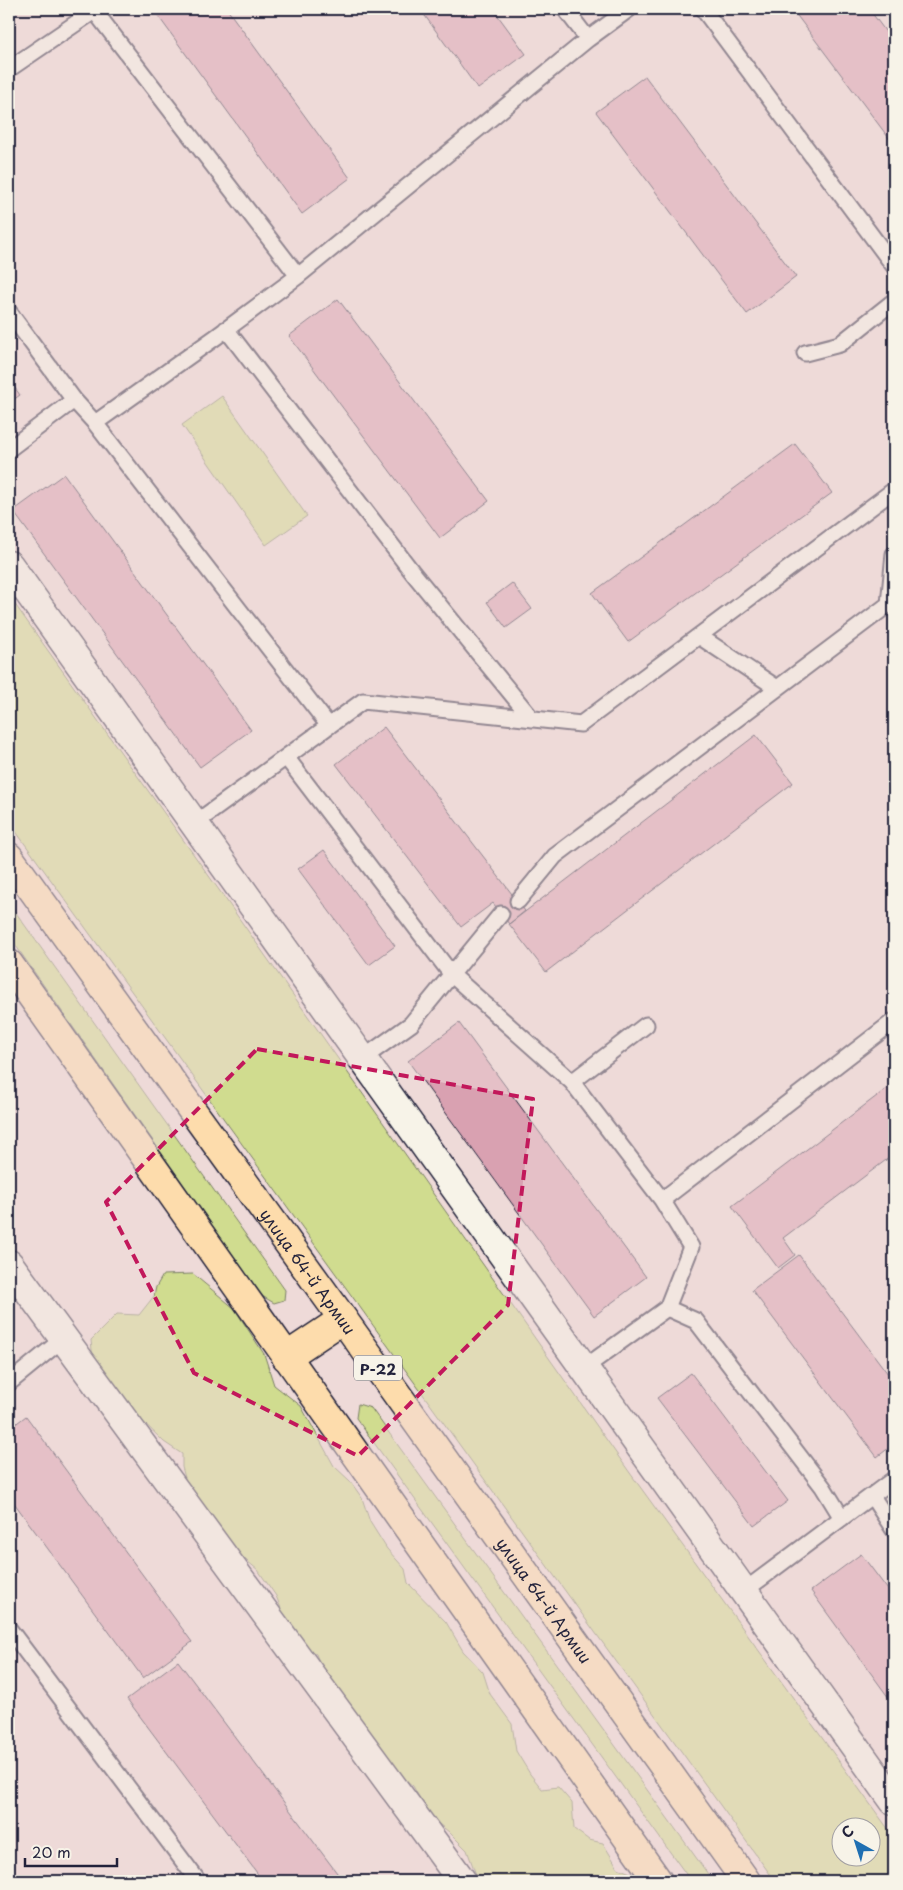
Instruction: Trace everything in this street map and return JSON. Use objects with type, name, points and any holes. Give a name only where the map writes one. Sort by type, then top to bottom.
[{"type":"highway","name":"улица 64-й Армии","points":[[9,857],[746,1881]]},
{"type":"highway","points":[[9,964],[658,1881]]},
{"type":"highway","points":[[286,1357],[343,1319]]},
{"type":"street","points":[[9,565],[894,1801]]},
{"type":"street","points":[[9,1264],[462,1881]]},
{"type":"lane","points":[[565,9],[588,39]]},
{"type":"lane","points":[[95,423],[298,276],[588,39],[629,9]]},
{"type":"lane","points":[[703,9],[894,266]]},
{"type":"lane","points":[[9,69],[93,10],[298,276]]},
{"type":"lane","points":[[805,353],[840,344],[894,301]]},
{"type":"lane","points":[[9,312],[74,400],[95,423],[329,726]]},
{"type":"lane","points":[[226,329],[413,573],[532,719]]},
{"type":"lane","points":[[9,449],[74,400]]},
{"type":"lane","points":[[194,824],[363,702],[581,724],[894,490]]},
{"type":"lane","points":[[518,901],[555,856],[777,688],[892,607],[894,554]]},
{"type":"lane","points":[[699,636],[777,688]]},
{"type":"lane","points":[[286,757],[452,975],[572,1082],[662,1200],[691,1247],[667,1308],[584,1368]]},
{"type":"lane","points":[[362,1059],[411,1024],[501,914]]},
{"type":"lane","points":[[662,1200],[894,1021]]},
{"type":"lane","points":[[572,1082],[646,1025]]},
{"type":"lane","points":[[667,1308],[696,1321],[823,1487],[842,1518]]},
{"type":"lane","points":[[9,1383],[64,1338]]},
{"type":"lane","points":[[744,1591],[894,1479]]},
{"type":"lane","points":[[872,1496],[894,1530]]},
{"type":"lane","points":[[9,1629],[198,1881]]},
{"type":"highlighted area","points":[[257,1049],[533,1099],[508,1305],[358,1456],[194,1373],[106,1202]]},
{"type":"green space","points":[[222,396],[307,516],[266,545],[182,425]]},
{"type":"green space","points":[[9,596],[224,897],[630,1473],[894,1837],[894,1881],[775,1881],[9,822]]},
{"type":"green space","points":[[9,903],[285,1290],[284,1300],[274,1303],[262,1296],[9,936]]},
{"type":"green space","points":[[193,1274],[234,1308],[264,1354],[274,1385],[301,1406],[334,1466],[350,1481],[362,1498],[370,1522],[387,1549],[405,1569],[408,1583],[446,1622],[463,1651],[483,1672],[490,1694],[512,1724],[516,1751],[530,1774],[542,1789],[558,1787],[572,1803],[574,1829],[589,1840],[603,1843],[618,1868],[633,1874],[638,1881],[482,1881],[475,1872],[467,1850],[430,1817],[413,1786],[394,1770],[323,1672],[316,1654],[293,1638],[276,1596],[258,1570],[226,1544],[187,1485],[182,1467],[182,1454],[164,1442],[128,1407],[120,1390],[93,1360],[91,1340],[117,1314],[139,1315],[154,1296],[156,1287],[163,1275]]},
{"type":"green space","points":[[358,1404],[371,1408],[713,1881],[691,1881],[356,1418]]},
{"type":"building","points":[[153,9],[227,9],[350,178],[302,214]]},
{"type":"building","points":[[420,9],[493,9],[526,54],[478,89]]},
{"type":"building","points":[[792,9],[869,9],[894,43],[894,145]]},
{"type":"building","points":[[645,76],[796,277],[747,314],[596,112]]},
{"type":"building","points":[[338,299],[489,501],[440,538],[289,336]]},
{"type":"building","points":[[9,380],[20,395],[9,403]]},
{"type":"building","points":[[795,444],[832,493],[628,642],[592,593]]},
{"type":"building","points":[[64,474],[251,730],[200,767],[13,511]]},
{"type":"building","points":[[512,583],[532,609],[506,628],[487,602]]},
{"type":"building","points":[[384,727],[525,911],[509,924],[493,903],[461,927],[336,764]]},
{"type":"building","points":[[756,735],[793,783],[546,972],[509,924]]},
{"type":"building","points":[[324,850],[395,946],[369,965],[298,869]]},
{"type":"building","points":[[459,1023],[646,1277],[594,1316],[408,1061]]},
{"type":"building","points":[[894,1083],[894,1154],[783,1238],[795,1255],[778,1268],[732,1206]]},
{"type":"building","points":[[799,1255],[894,1382],[894,1444],[877,1457],[752,1290]]},
{"type":"building","points":[[691,1373],[788,1501],[754,1526],[657,1398]]},
{"type":"building","points":[[26,1416],[192,1642],[143,1678],[9,1496],[9,1429]]},
{"type":"building","points":[[861,1554],[894,1598],[894,1705],[811,1591]]},
{"type":"building","points":[[178,1661],[343,1881],[263,1881],[127,1699]]}]
